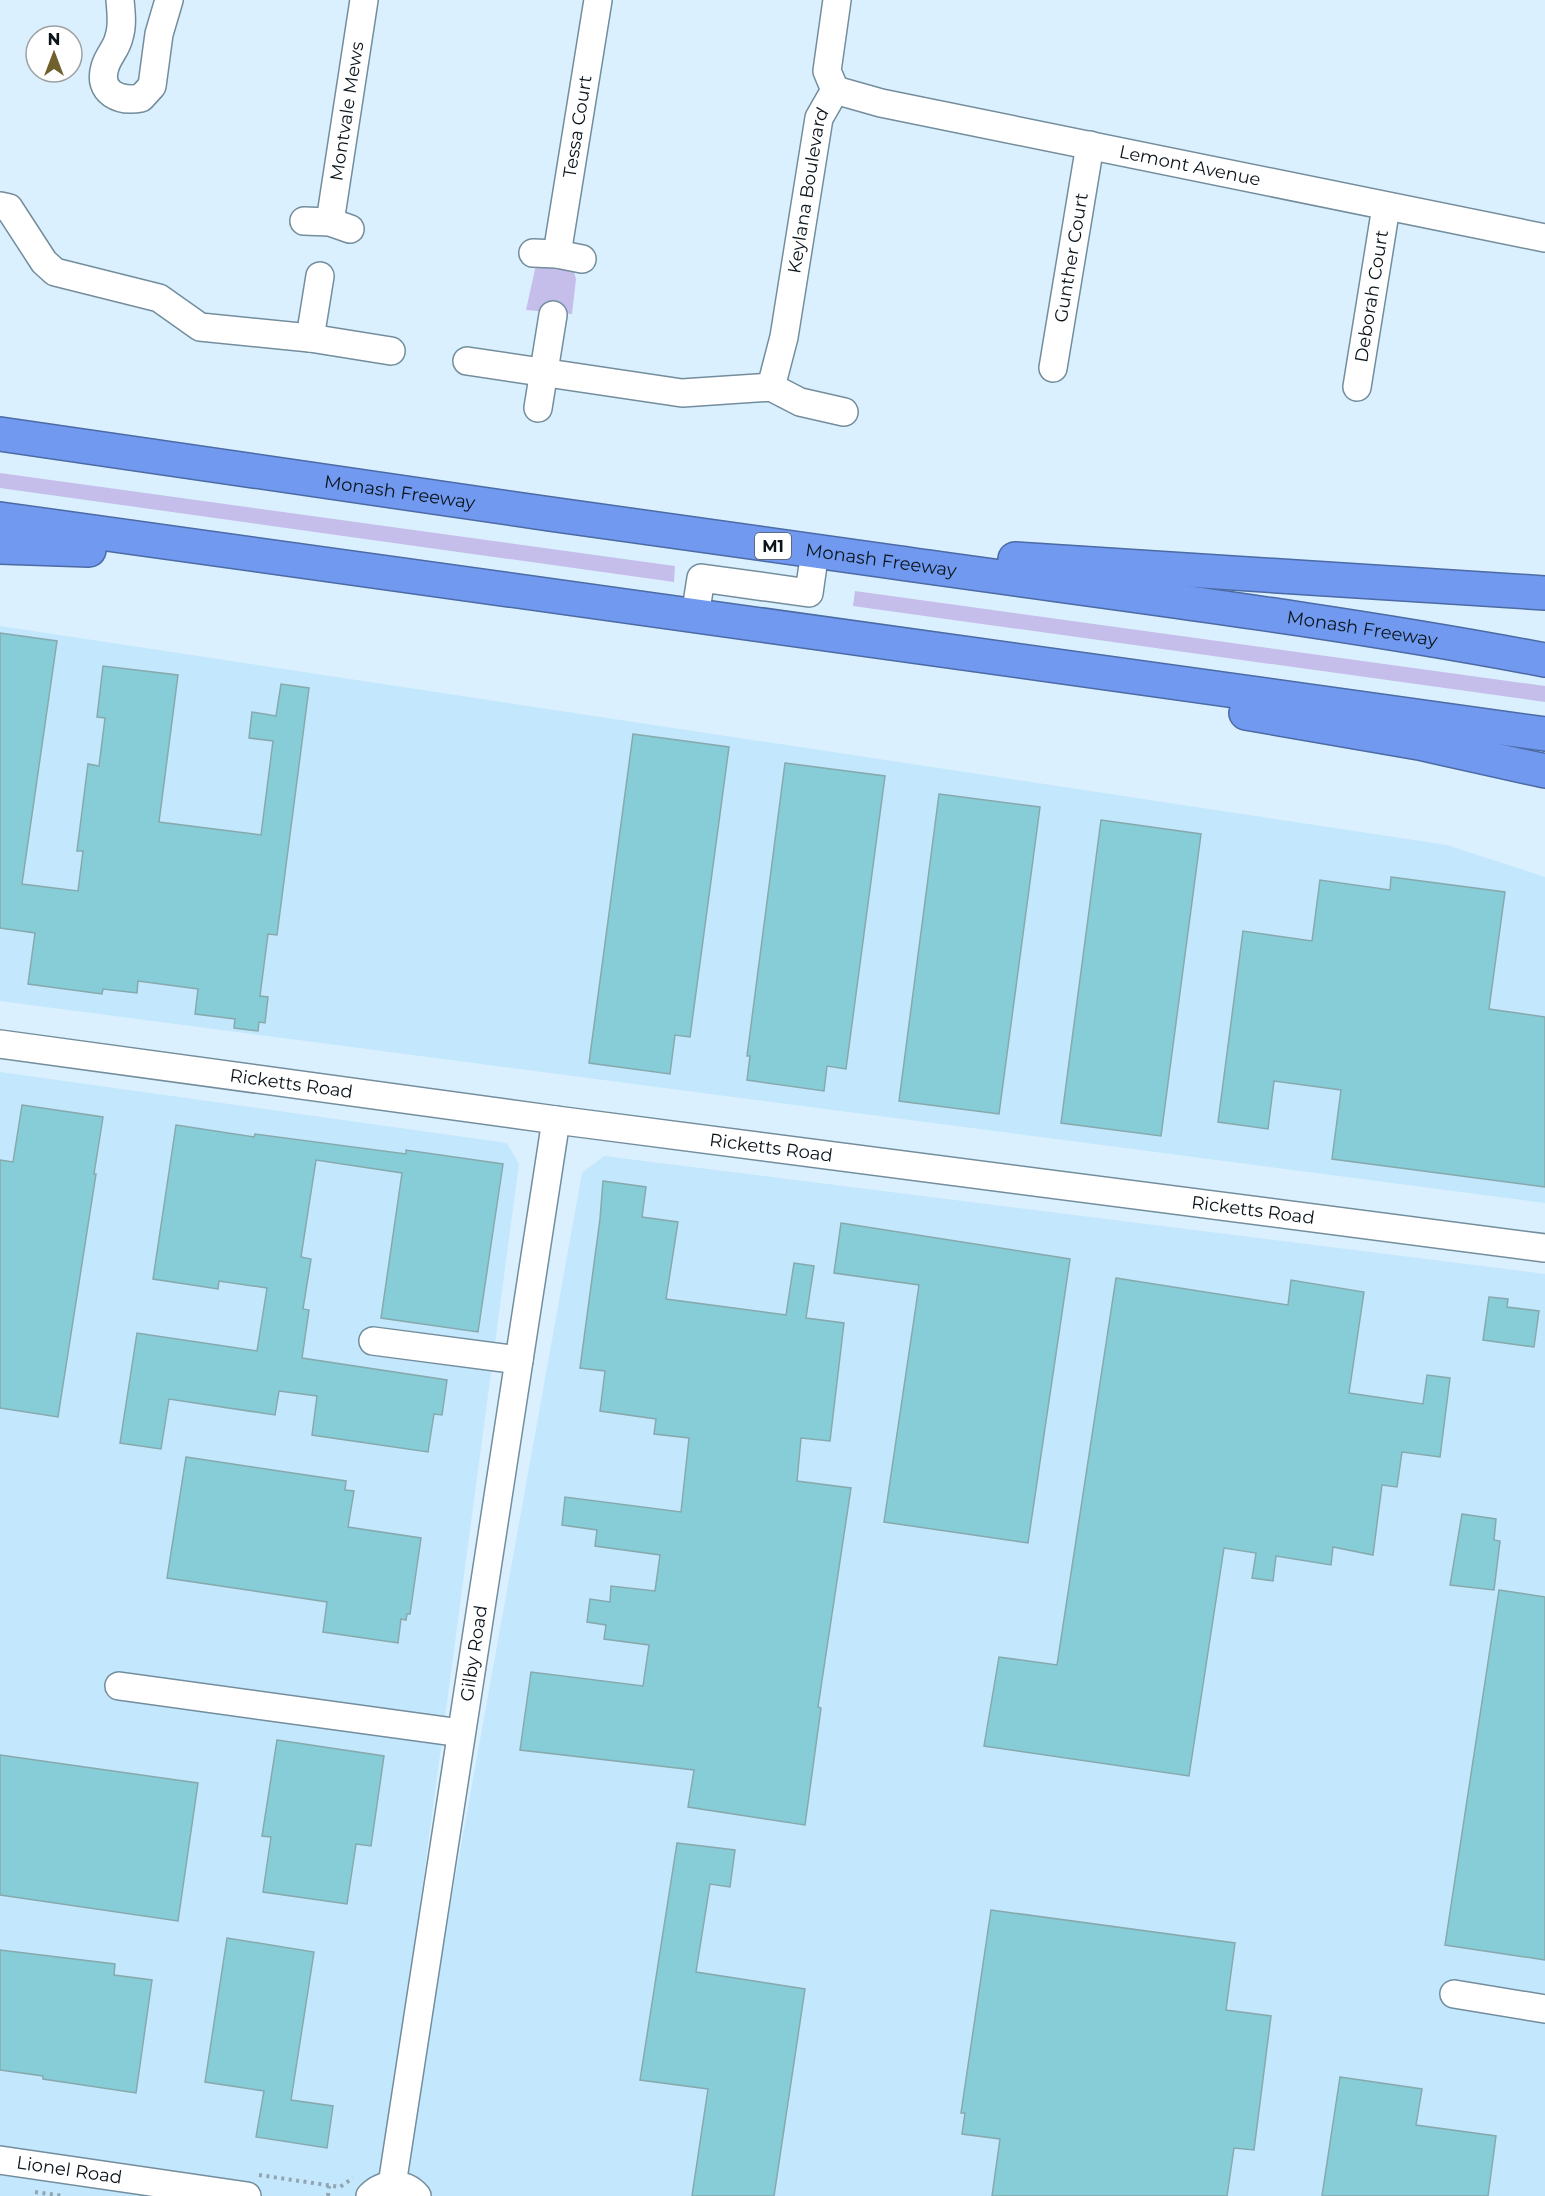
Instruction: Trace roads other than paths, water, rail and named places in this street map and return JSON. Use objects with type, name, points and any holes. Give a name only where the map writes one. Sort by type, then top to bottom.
[{"type":"highway","name":"Monash Freeway","points":[[0,434],[738,541],[1294,618],[1439,640],[1545,660]]},
{"type":"highway","points":[[0,519],[1545,734]]},
{"type":"highway","points":[[738,541],[1545,593]]},
{"type":"highway","points":[[0,547],[261,556]]},
{"type":"highway","points":[[695,616],[1419,743],[1545,771]]},
{"type":"street","points":[[120,0],[120,37],[105,67],[104,76],[105,85],[109,91],[125,100],[141,98],[152,86],[159,34],[168,0]]},
{"type":"street","name":"Montvale Mews","points":[[328,224],[364,0]]},
{"type":"street","name":"Tessa Court","points":[[557,255],[598,0]]},
{"type":"street","name":"Keylana Boulevard","points":[[771,387],[784,337],[819,118],[835,90],[827,71],[837,0]]},
{"type":"street","name":"Lemont Avenue","points":[[835,90],[881,103],[1545,238]]},
{"type":"street","name":"Gunther Court","points":[[1053,369],[1090,145]]},
{"type":"street","points":[[5,207],[44,262],[55,272],[159,298],[201,327],[310,338],[391,351]]},
{"type":"street","name":"Deborah Court","points":[[1357,387],[1386,207]]},
{"type":"street","points":[[310,338],[320,276]]},
{"type":"street","points":[[538,408],[552,315]]},
{"type":"street","points":[[466,361],[682,393],[771,387],[800,402],[844,412]]},
{"type":"street","points":[[695,616],[701,578],[809,593],[815,551]]},
{"type":"street","name":"Ricketts Road","points":[[0,1044],[556,1120],[1545,1248]]},
{"type":"street","name":"Gilby Road","points":[[372,2186],[462,1733],[556,1120]]},
{"type":"street","points":[[373,1341],[519,1360]]},
{"type":"street","points":[[119,1686],[462,1733]]},
{"type":"street","points":[[1454,1994],[1545,2009]]},
{"type":"street","name":"Lionel Road","points":[[0,2160],[253,2186]]},
{"type":"street","points":[[372,2186],[403,2187],[417,2196]]}]
